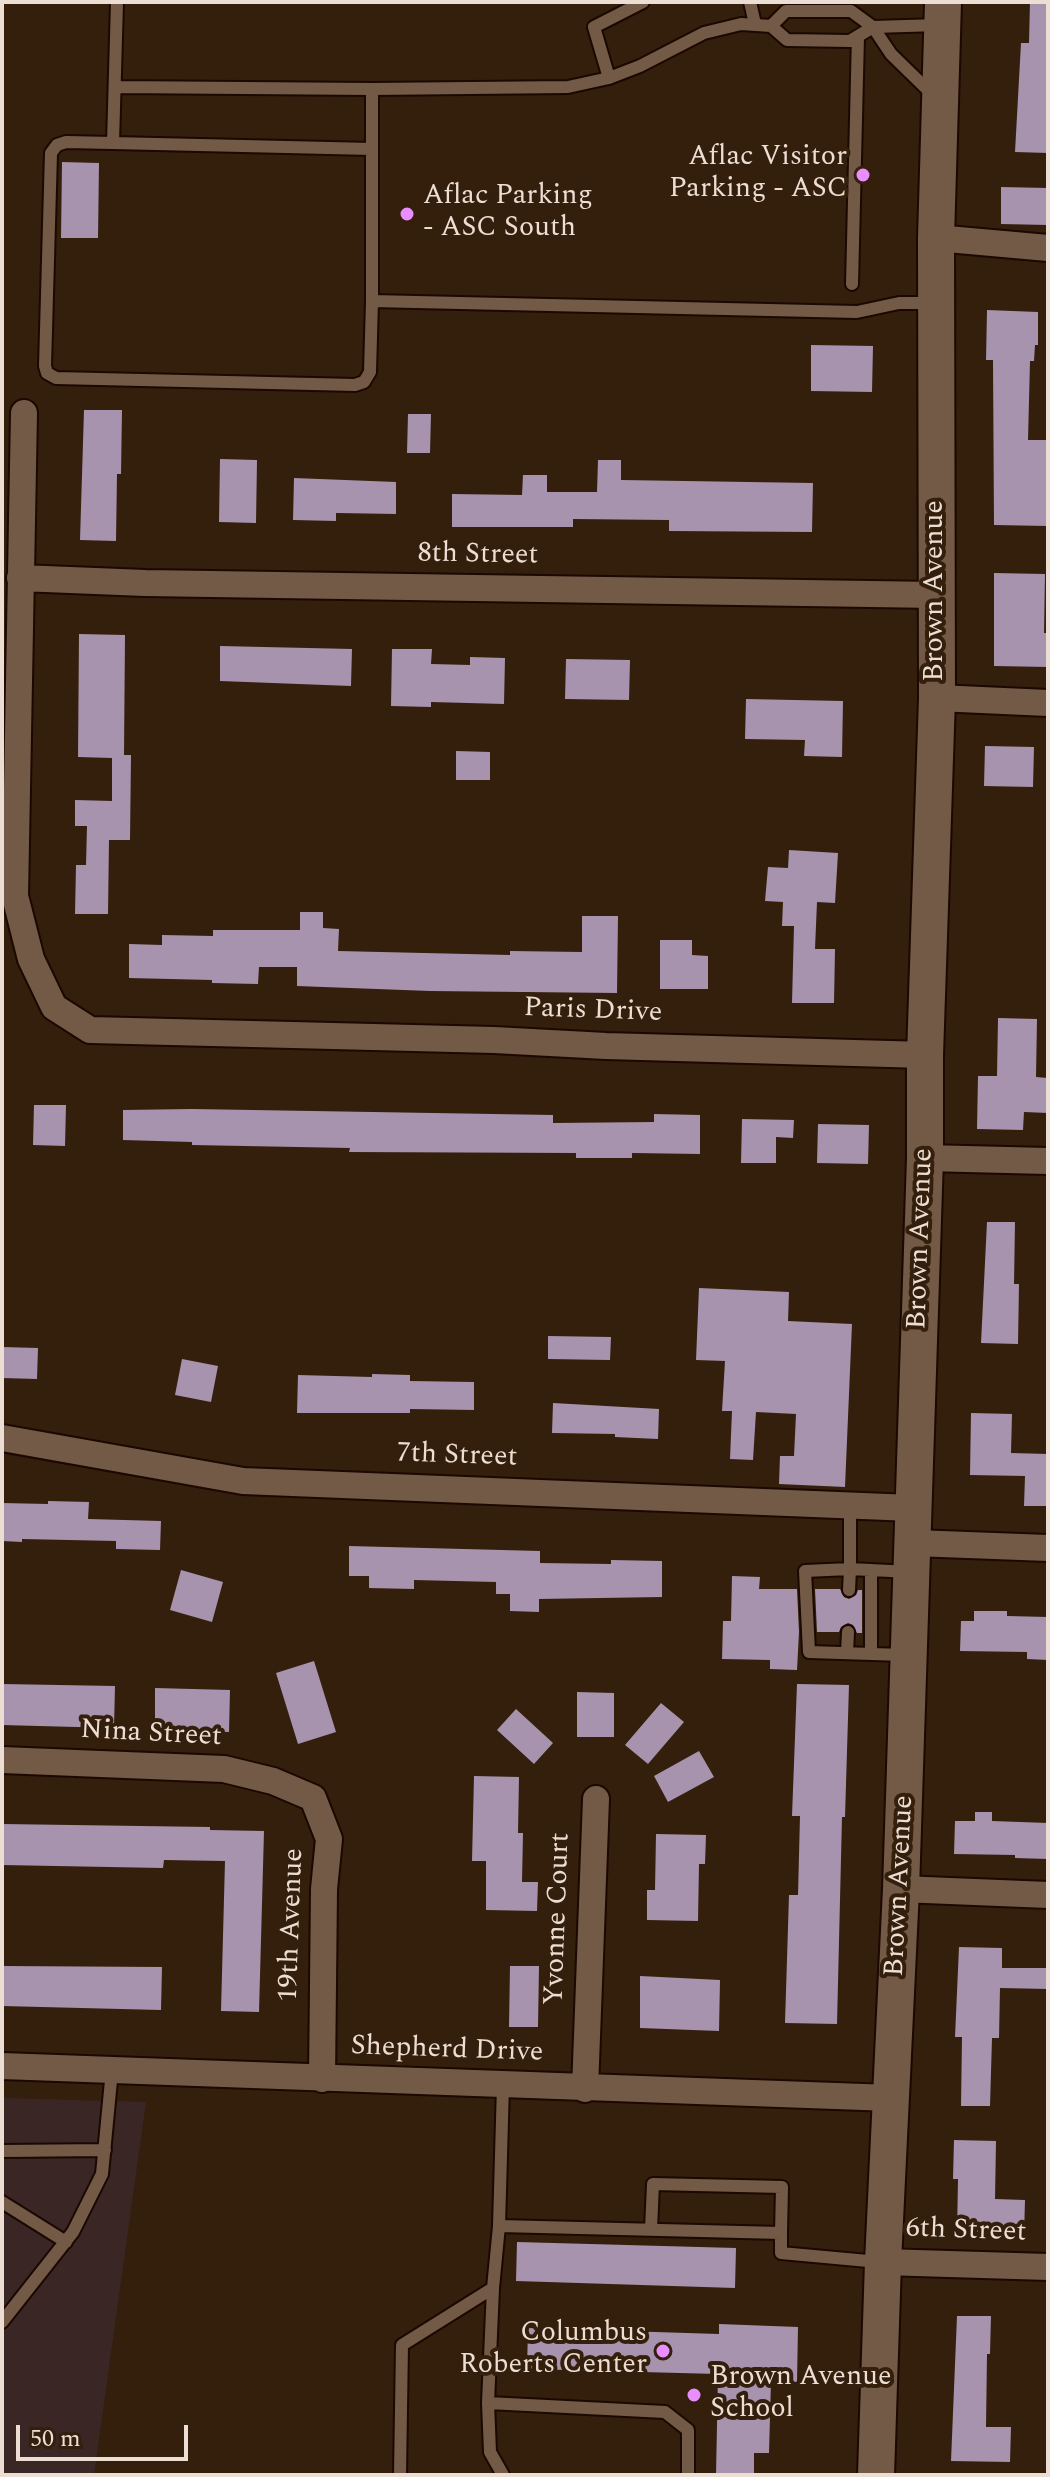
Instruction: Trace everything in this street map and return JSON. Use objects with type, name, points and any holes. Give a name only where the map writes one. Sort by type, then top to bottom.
[{"type":"street","name":"Brown Avenue","points":[[876,2475],[910,1655],[925,1158],[925,1055],[937,698],[936,238],[942,14]]},
{"type":"street","points":[[936,238],[1048,248]]},
{"type":"street","name":"Paris Drive","points":[[24,413],[15,896],[31,959],[54,1007],[90,1030],[925,1055]]},
{"type":"street","name":"8th Street","points":[[20,578],[936,595]]},
{"type":"street","points":[[937,698],[1048,703]]},
{"type":"street","points":[[925,1158],[1048,1161]]},
{"type":"street","name":"7th Street","points":[[2,1438],[243,1481],[850,1505],[913,1541],[1048,1548]]},
{"type":"street","name":"Nina Street","points":[[2,1760],[224,1769],[273,1781],[294,1790]]},
{"type":"street","name":"19th Avenue","points":[[294,1790],[313,1798],[329,1839],[324,1889],[322,2079]]},
{"type":"street","name":"Yvonne Court","points":[[585,2089],[596,1799]]},
{"type":"street","points":[[901,1889],[1048,1895]]},
{"type":"street","name":"Shepherd Drive","points":[[2,2066],[891,2098]]},
{"type":"street","name":"6th Street","points":[[883,2262],[1048,2267]]},
{"type":"lane","points":[[113,143],[117,2]]},
{"type":"lane","points":[[609,78],[594,27],[643,2]]},
{"type":"lane","points":[[750,2],[755,24]]},
{"type":"lane","points":[[771,26],[786,11],[851,11],[873,27],[891,54],[940,102]]},
{"type":"lane","points":[[115,87],[568,87],[609,78],[640,66],[704,33],[741,24],[771,26],[787,40],[850,41],[873,27],[942,14]]},
{"type":"lane","points":[[852,284],[858,36]]},
{"type":"lane","points":[[372,89],[372,149],[372,301],[370,372],[364,382],[355,385],[56,378],[47,373],[51,153],[57,145],[66,142],[372,149]]},
{"type":"lane","points":[[372,301],[857,312],[899,303],[936,303]]},
{"type":"lane","points":[[849,1590],[850,1505]]},
{"type":"lane","points":[[910,1655],[809,1652],[805,1571],[871,1570],[913,1541]]},
{"type":"lane","points":[[871,1570],[871,1653]]},
{"type":"lane","points":[[847,1653],[848,1632]]},
{"type":"lane","points":[[2,2322],[73,2232],[102,2174],[112,2070]]},
{"type":"lane","points":[[503,2085],[499,2226],[488,2403],[490,2452],[503,2475]]},
{"type":"lane","points":[[2,2151],[105,2150]]},
{"type":"lane","points":[[651,2229],[653,2184],[782,2187],[781,2253],[883,2262]]},
{"type":"lane","points":[[2,2202],[66,2242]]},
{"type":"lane","points":[[499,2226],[781,2233]]},
{"type":"lane","points":[[400,2475],[402,2345],[493,2288]]},
{"type":"lane","points":[[488,2403],[665,2412],[688,2430],[688,2475]]},
{"type":"shaded area","points":[[2,2098],[146,2102],[94,2475],[2,2475]]},
{"type":"building","points":[[1030,2],[1048,2],[1048,153],[1015,152],[1021,43],[1029,43]]},
{"type":"building","points":[[62,162],[99,163],[98,238],[61,238]]},
{"type":"building","points":[[1001,187],[1048,188],[1048,225],[1001,224]]},
{"type":"building","points":[[987,310],[1038,312],[1038,345],[1035,345],[1034,361],[1030,361],[1028,440],[1048,440],[1048,526],[994,525],[993,360],[986,360]]},
{"type":"building","points":[[811,345],[873,346],[872,392],[811,391]]},
{"type":"building","points":[[84,410],[122,410],[116,541],[80,540]]},
{"type":"building","points":[[408,414],[431,414],[430,453],[407,453]]},
{"type":"building","points":[[220,459],[257,460],[256,523],[219,522]]},
{"type":"building","points":[[598,460],[621,460],[621,480],[813,483],[812,532],[669,531],[669,520],[573,519],[573,527],[452,527],[452,494],[522,495],[523,475],[547,475],[547,492],[597,492]]},
{"type":"building","points":[[294,478],[396,482],[396,514],[336,513],[336,521],[293,520]]},
{"type":"building","points":[[994,573],[1045,574],[1044,633],[1048,633],[1048,667],[994,666]]},
{"type":"building","points":[[79,634],[125,635],[124,755],[131,755],[130,840],[109,840],[108,914],[75,914],[76,865],[86,865],[87,826],[75,826],[75,800],[112,801],[112,758],[78,757]]},
{"type":"building","points":[[220,646],[352,649],[351,686],[220,681]]},
{"type":"building","points":[[392,649],[432,649],[431,664],[470,665],[470,657],[505,658],[504,704],[431,702],[431,707],[391,706]]},
{"type":"building","points":[[566,659],[630,660],[629,700],[565,699]]},
{"type":"building","points":[[746,699],[843,701],[842,757],[804,756],[805,740],[745,739]]},
{"type":"building","points":[[985,746],[1034,747],[1033,787],[984,786]]},
{"type":"building","points":[[456,751],[490,752],[490,780],[456,780]]},
{"type":"building","points":[[789,850],[838,853],[835,903],[817,902],[815,949],[835,949],[834,1003],[792,1003],[794,926],[782,926],[783,902],[765,901],[768,867],[788,868]]},
{"type":"building","points":[[300,912],[323,912],[323,928],[339,929],[338,951],[510,955],[510,951],[582,952],[582,916],[618,916],[617,993],[297,986],[297,967],[259,967],[258,984],[129,978],[129,944],[162,945],[162,935],[213,936],[213,930],[300,930]]},
{"type":"building","points":[[660,940],[692,940],[692,955],[708,956],[708,989],[660,989]]},
{"type":"building","points":[[998,1018],[1037,1019],[1036,1077],[1048,1078],[1048,1113],[1024,1112],[1023,1130],[977,1129],[978,1076],[997,1076]]},
{"type":"building","points":[[34,1105],[66,1105],[65,1146],[33,1145]]},
{"type":"building","points":[[123,1110],[553,1115],[553,1123],[654,1122],[654,1114],[700,1115],[700,1154],[632,1153],[632,1158],[576,1158],[576,1153],[349,1152],[350,1148],[192,1145],[192,1142],[123,1140]]},
{"type":"building","points":[[742,1119],[794,1120],[793,1138],[776,1137],[776,1163],[741,1163]]},
{"type":"building","points":[[818,1124],[869,1125],[868,1164],[817,1163]]},
{"type":"building","points":[[987,1222],[1015,1222],[1014,1284],[1019,1284],[1018,1344],[981,1343]]},
{"type":"building","points":[[699,1288],[789,1292],[788,1321],[852,1324],[845,1487],[779,1484],[780,1456],[794,1456],[796,1414],[756,1412],[753,1460],[730,1459],[732,1411],[722,1411],[725,1361],[696,1360]]},
{"type":"building","points":[[548,1336],[611,1337],[610,1360],[548,1359]]},
{"type":"building","points":[[2,1347],[38,1348],[37,1379],[2,1378]]},
{"type":"building","points":[[182,1359],[218,1366],[211,1402],[175,1395]]},
{"type":"building","points":[[372,1374],[410,1375],[410,1381],[474,1382],[474,1410],[297,1413],[298,1375],[372,1377]]},
{"type":"building","points":[[553,1403],[659,1409],[658,1439],[615,1437],[615,1434],[552,1433]]},
{"type":"building","points":[[971,1413],[1012,1414],[1011,1453],[1048,1454],[1048,1506],[1024,1506],[1025,1476],[970,1475]]},
{"type":"building","points":[[48,1501],[89,1502],[88,1519],[161,1521],[160,1550],[116,1549],[116,1541],[2,1541],[2,1503],[48,1504]]},
{"type":"building","points":[[349,1546],[540,1551],[540,1563],[662,1561],[662,1597],[539,1599],[539,1612],[510,1611],[510,1594],[496,1594],[496,1582],[414,1580],[414,1589],[369,1588],[369,1576],[349,1576]]},
{"type":"building","points":[[181,1570],[223,1582],[212,1622],[170,1610]]},
{"type":"building","points":[[732,1576],[760,1577],[759,1589],[797,1589],[797,1670],[770,1669],[770,1660],[722,1659],[723,1621],[731,1621]]},
{"type":"building","points":[[815,1589],[840,1589],[849,1599],[862,1590],[862,1633],[857,1633],[848,1623],[839,1632],[817,1632]]},
{"type":"building","points":[[974,1611],[1007,1611],[1007,1616],[1048,1617],[1048,1660],[1027,1659],[1027,1652],[960,1651],[961,1621],[974,1621]]},
{"type":"building","points":[[314,1661],[336,1732],[298,1744],[276,1673]]},
{"type":"building","points":[[2,1684],[115,1686],[114,1728],[2,1725]]},
{"type":"building","points":[[797,1684],[849,1685],[837,2024],[785,2023],[789,1895],[798,1895],[800,1816],[792,1816]]},
{"type":"building","points":[[155,1688],[230,1690],[229,1732],[155,1730]]},
{"type":"building","points":[[577,1692],[614,1693],[614,1737],[577,1737]]},
{"type":"building","points":[[661,1703],[684,1722],[648,1764],[625,1745]]},
{"type":"building","points":[[516,1709],[553,1743],[534,1764],[497,1730]]},
{"type":"building","points":[[699,1751],[714,1777],[668,1802],[654,1776]]},
{"type":"building","points":[[474,1776],[519,1777],[518,1833],[523,1833],[522,1882],[538,1882],[537,1911],[486,1910],[486,1861],[472,1861]]},
{"type":"building","points":[[975,1812],[992,1812],[992,1821],[1048,1823],[1048,1859],[954,1854],[955,1821],[975,1821]]},
{"type":"building","points":[[2,1824],[210,1827],[210,1830],[264,1831],[259,2012],[221,2011],[225,1861],[164,1860],[163,1868],[2,1865]]},
{"type":"building","points":[[656,1834],[706,1835],[705,1864],[699,1864],[698,1921],[647,1920],[647,1890],[655,1890]]},
{"type":"building","points":[[959,1947],[1002,1948],[1002,1968],[1048,1968],[1048,1989],[1000,1988],[999,2038],[992,2038],[990,2106],[961,2106],[962,2037],[955,2037]]},
{"type":"building","points":[[2,1966],[162,1967],[161,2010],[2,2006]]},
{"type":"building","points":[[510,1966],[539,1966],[538,2027],[509,2027]]},
{"type":"building","points":[[640,1976],[720,1980],[719,2031],[640,2028]]},
{"type":"building","points":[[954,2140],[996,2141],[995,2199],[1025,2200],[1024,2236],[957,2234],[958,2179],[953,2179]]},
{"type":"building","points":[[517,2242],[736,2248],[735,2288],[516,2281]]},
{"type":"building","points":[[957,2316],[991,2316],[986,2427],[1011,2427],[1010,2462],[951,2461]]},
{"type":"building","name":"Columbus Roberts Center","points":[[719,2324],[798,2327],[797,2382],[771,2381],[769,2453],[754,2453],[754,2475],[716,2475],[718,2374],[527,2369],[528,2328],[719,2334]]},
{"type":"place","name":"Aflac Visitor Parking - ASC","points":[[863,175]]},
{"type":"place","name":"Aflac Parking - ASC South","points":[[407,214]]},
{"type":"place","name":"Columbus Roberts Center","points":[[663,2351]]},
{"type":"place","name":"Brown Avenue School","points":[[694,2395]]}]
